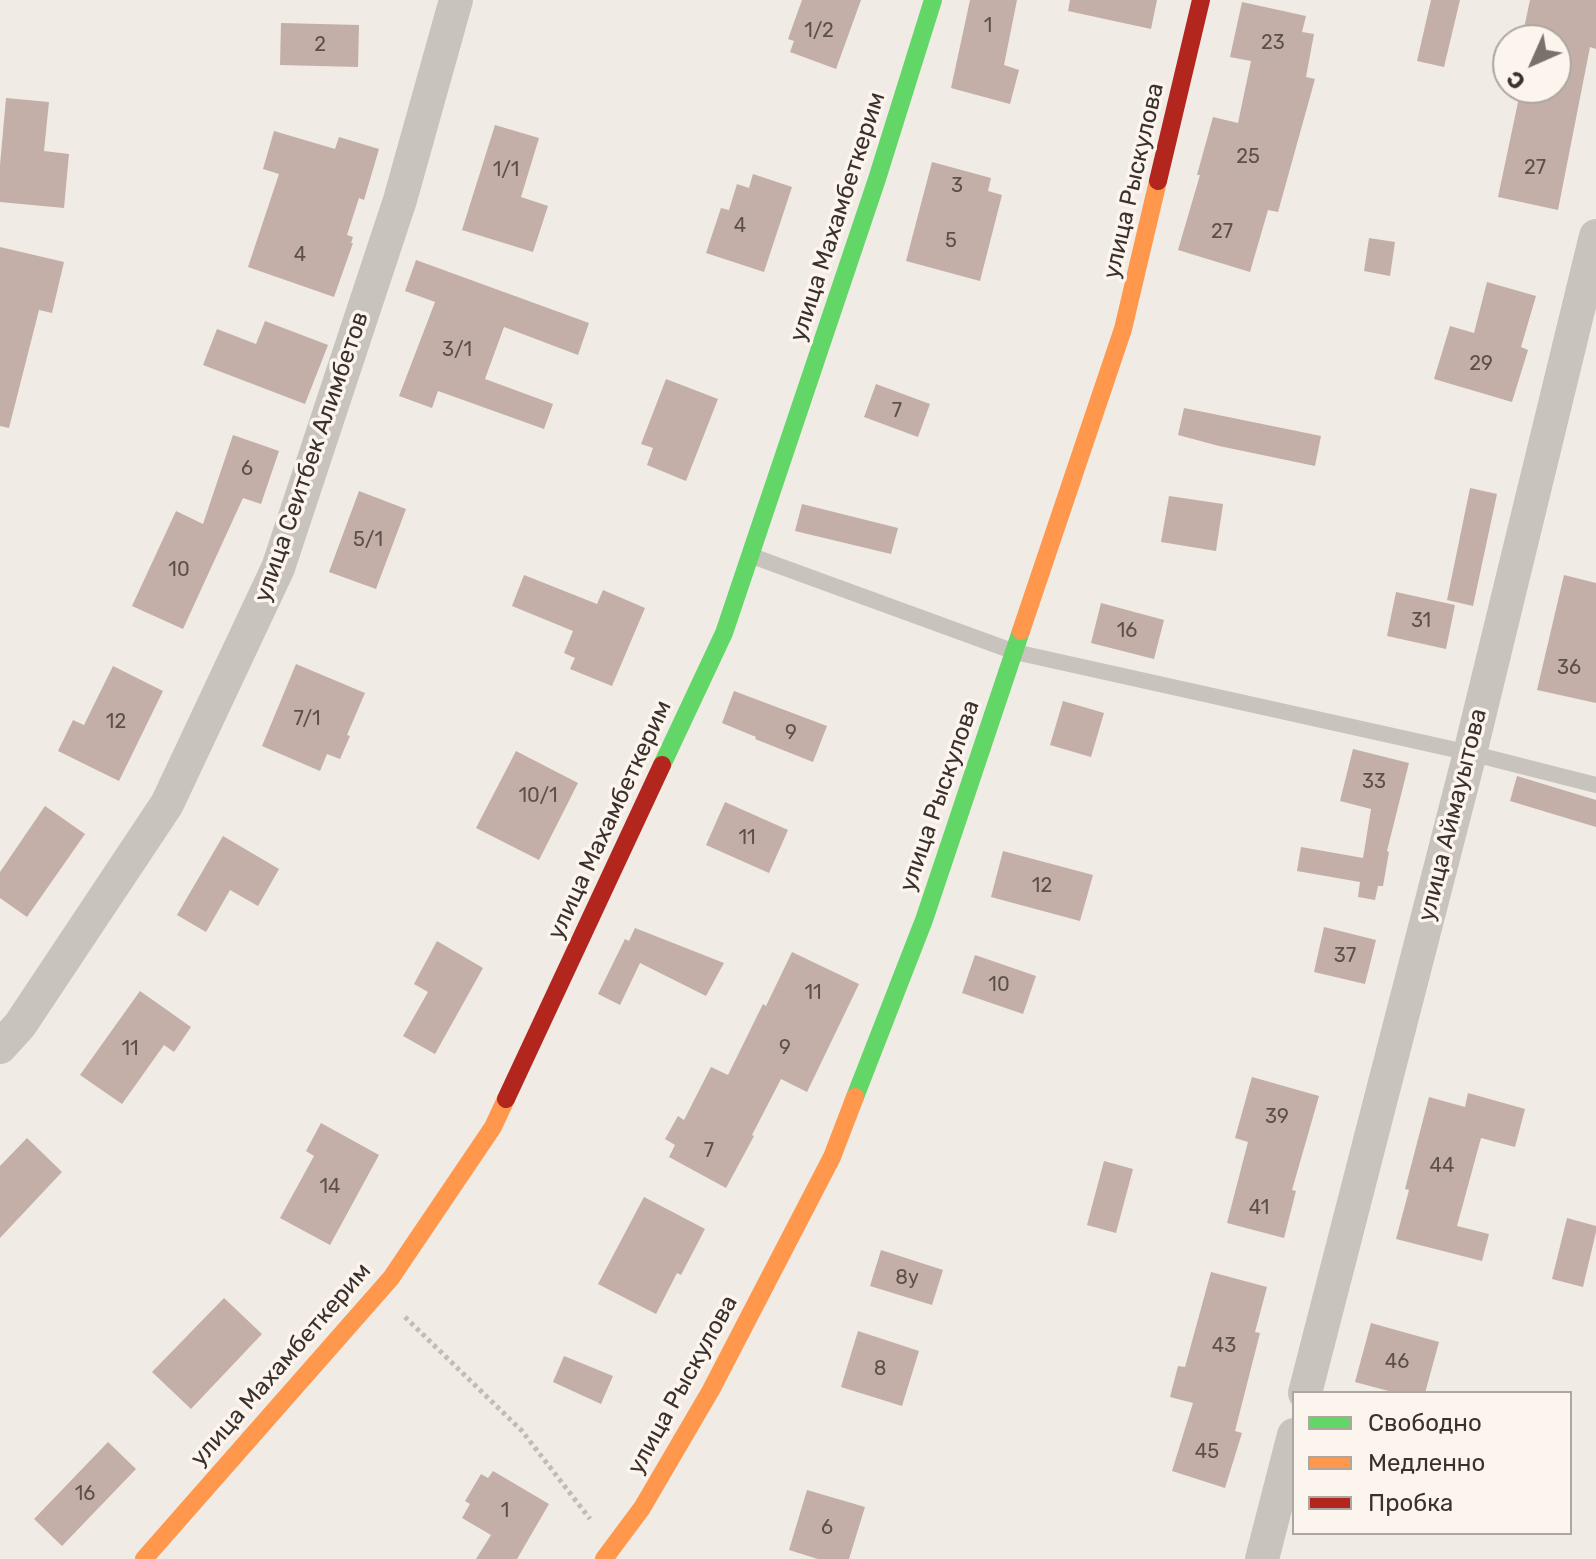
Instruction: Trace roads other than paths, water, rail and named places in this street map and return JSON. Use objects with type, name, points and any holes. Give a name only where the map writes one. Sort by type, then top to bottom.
[{"type":"street","name":"улица Сеитбек Алимбетов","points":[[0,1047],[20,1025],[167,804],[278,568],[400,200],[456,0]]},
{"type":"street","name":"улица Махамбеткерим","points":[[144,1559],[391,1278],[493,1127],[724,633],[877,179],[933,0]]},
{"type":"street","name":"улица Рыскулова","points":[[608,1554],[642,1508],[711,1390],[832,1157],[924,920],[1123,329],[1201,0]]},
{"type":"street","name":"улица Аймауытова","points":[[1306,1391],[1470,753],[1596,236]]},
{"type":"street","points":[[1262,1559],[1292,1443]]},
{"type":"lane","points":[[750,555],[1015,652],[1470,753],[1596,785]]}]
